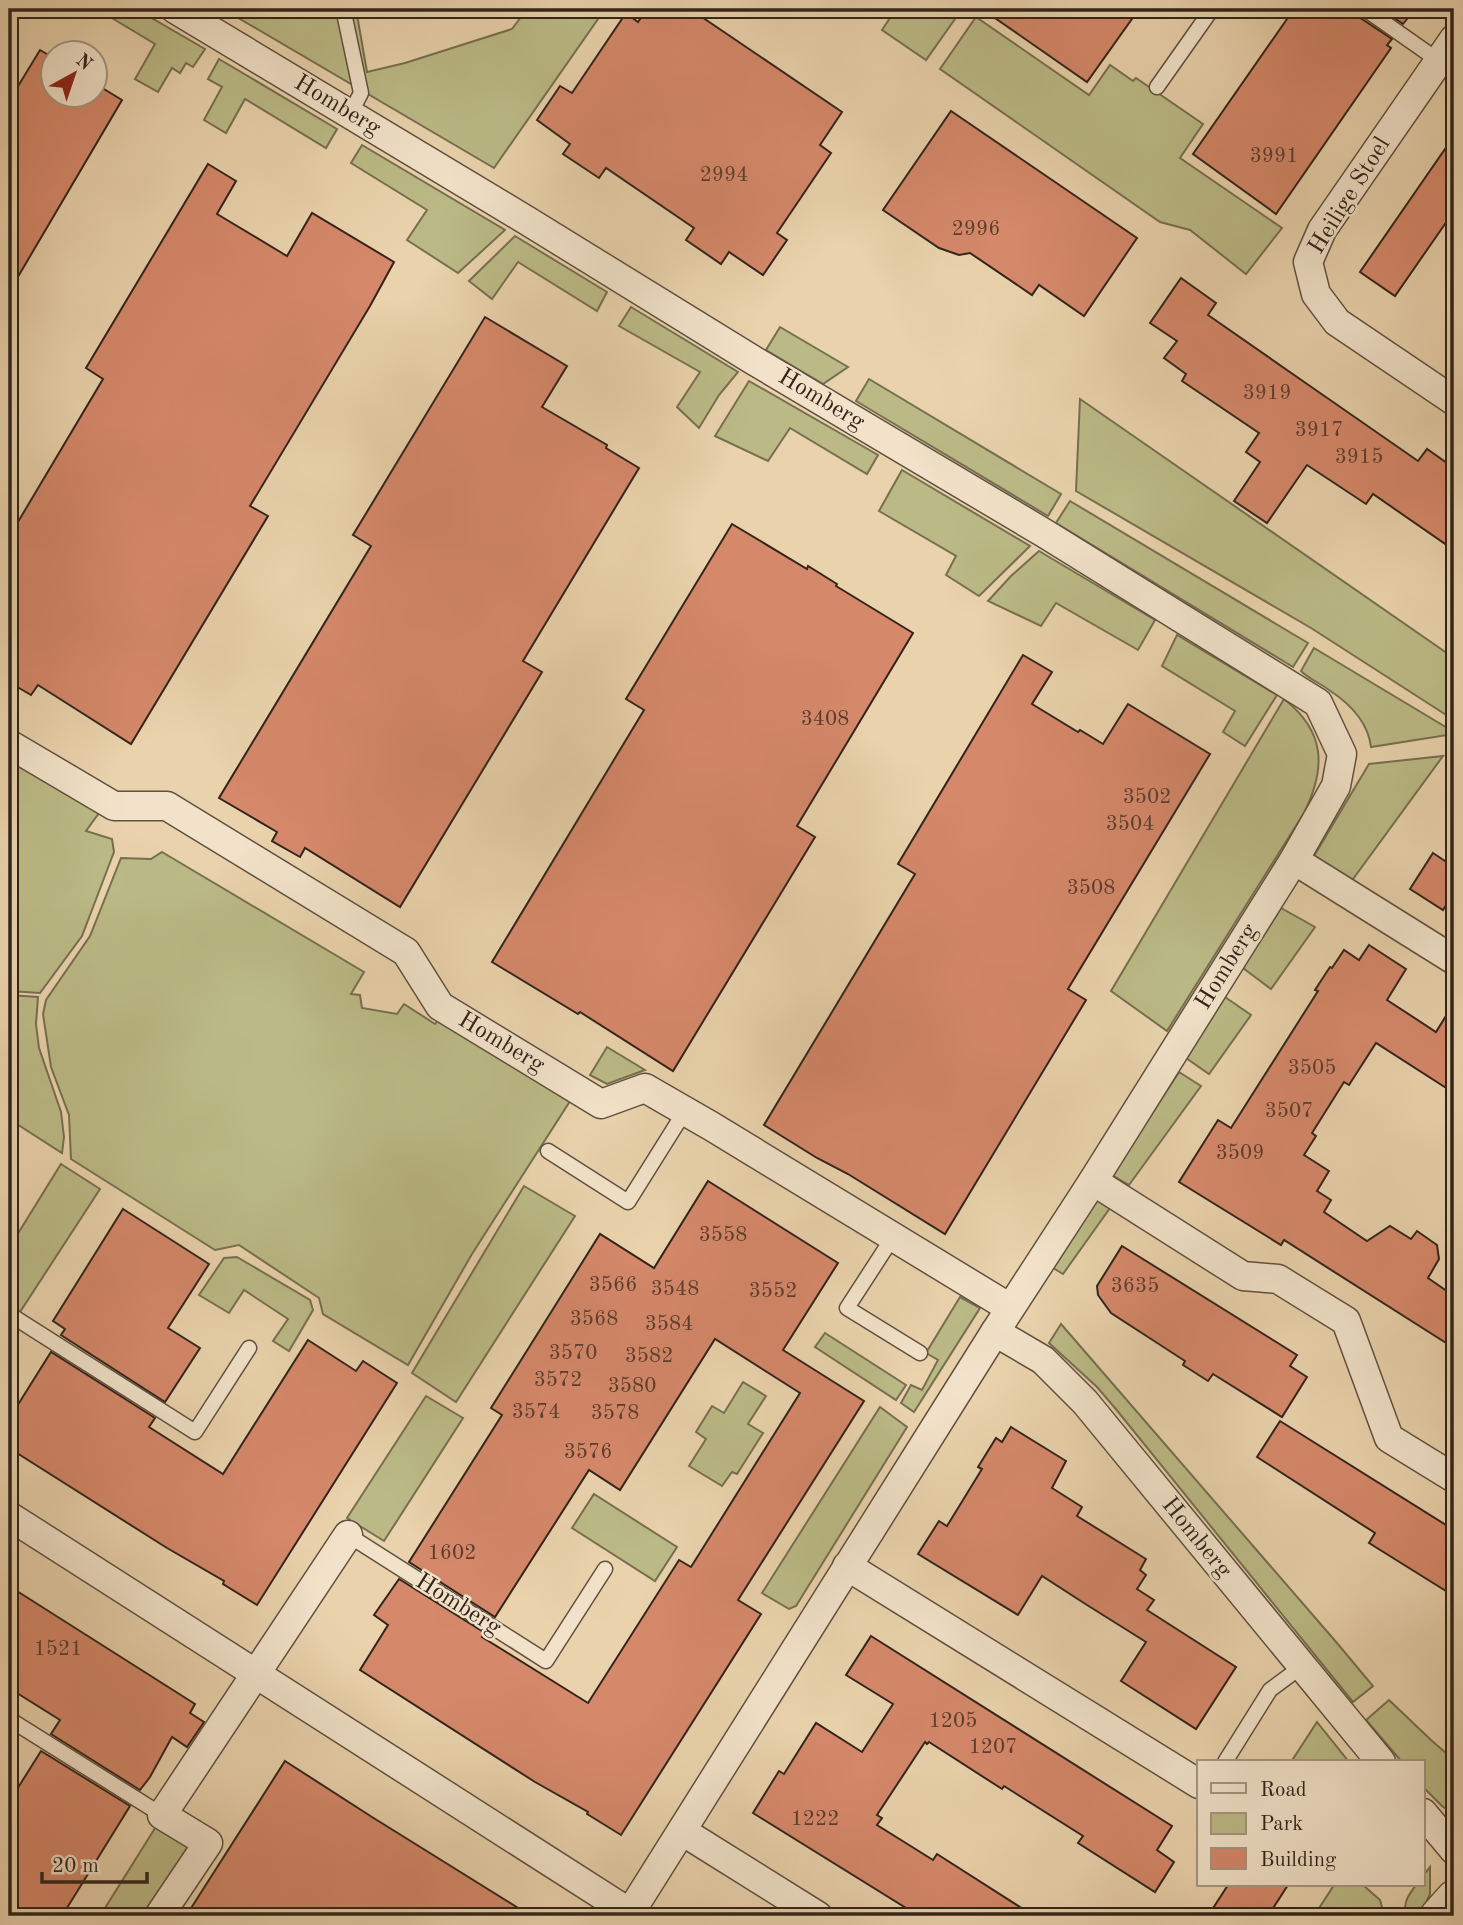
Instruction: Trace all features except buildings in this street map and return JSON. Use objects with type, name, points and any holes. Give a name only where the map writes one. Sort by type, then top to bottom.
[{"type":"street","name":"Homberg","points":[[9,1516],[629,1915],[1294,860],[1336,786],[1342,754],[1318,702],[1044,533],[753,360],[175,9]]},
{"type":"street","name":"Heilige Stoel","points":[[1447,50],[1322,230],[1308,262],[1316,295],[1336,322],[1454,401]]},
{"type":"street","name":"Homberg","points":[[9,744],[114,806],[167,806],[406,952],[440,1006],[601,1104],[645,1088],[1010,1308]]},
{"type":"street","points":[[1294,860],[1454,960]]},
{"type":"street","points":[[1093,1181],[1243,1276],[1278,1279],[1346,1321],[1389,1438],[1454,1478]]},
{"type":"street","name":"Homberg","points":[[995,1332],[1044,1360],[1085,1402],[1379,1760]]},
{"type":"street","name":"Homberg","points":[[162,1815],[348,1535]]},
{"type":"street","points":[[847,1566],[1197,1783]]},
{"type":"street","points":[[1424,1814],[1454,1850]]},
{"type":"street","points":[[159,1916],[208,1843],[162,1815]]},
{"type":"street","points":[[682,1831],[818,1916]]},
{"type":"street","points":[[1438,1916],[1454,1898]]},
{"type":"lane","points":[[1157,87],[1212,9]]},
{"type":"lane","name":"Heilige Stoel","points":[[1365,9],[1447,50]]},
{"type":"lane","points":[[344,13],[361,93],[349,114]]},
{"type":"lane","points":[[548,1151],[628,1202],[685,1111]]},
{"type":"lane","points":[[893,1237],[847,1308],[920,1353]]},
{"type":"lane","points":[[9,1314],[195,1432],[249,1348]]},
{"type":"lane","name":"Homberg","points":[[348,1535],[546,1661],[605,1569]]},
{"type":"lane","points":[[1226,1760],[1270,1690],[1301,1667]]},
{"type":"lane","points":[[9,1719],[162,1815]]},
{"type":"green space","points":[[97,9],[136,9],[205,49],[193,67],[186,63],[180,73],[172,68],[158,92],[135,79],[155,44]]},
{"type":"green space","points":[[223,9],[356,9],[367,72],[405,63],[512,29],[527,9],[605,9],[494,168]]},
{"type":"green space","points":[[896,9],[962,9],[926,60],[882,30]]},
{"type":"green space","points":[[976,17],[1089,95],[1110,65],[1133,81],[1136,78],[1203,124],[1180,158],[1282,228],[1246,274],[1190,230],[1160,222],[940,69]]},
{"type":"green space","points":[[219,59],[337,129],[326,148],[245,99],[226,133],[204,120],[222,87],[208,79]]},
{"type":"green space","points":[[362,145],[505,230],[458,273],[407,240],[427,210],[351,163]]},
{"type":"green space","points":[[515,236],[607,292],[597,311],[518,262],[492,299],[469,281]]},
{"type":"green space","points":[[631,307],[738,372],[719,395],[699,428],[677,407],[700,372],[619,326]]},
{"type":"green space","points":[[780,327],[848,367],[823,384],[766,350]]},
{"type":"green space","points":[[869,379],[1061,494],[1048,516],[856,401]]},
{"type":"green space","points":[[749,381],[878,455],[867,474],[790,428],[768,461],[715,436]]},
{"type":"green space","points":[[1080,399],[1454,658],[1454,720],[1311,628],[1076,491]]},
{"type":"green space","points":[[902,470],[1030,546],[979,596],[946,575],[956,556],[879,511]]},
{"type":"green space","points":[[1070,501],[1308,643],[1293,667],[1056,523]]},
{"type":"green space","points":[[1039,551],[1155,620],[1138,650],[1056,603],[1041,626],[988,601]]},
{"type":"green space","points":[[1177,635],[1277,695],[1245,746],[1223,732],[1235,711],[1162,666]]},
{"type":"green space","points":[[1314,648],[1454,734],[1371,747],[1362,721],[1350,707],[1301,671]]},
{"type":"green space","points":[[1284,699],[1308,724],[1315,738],[1318,766],[1311,797],[1304,813],[1167,1031],[1111,991]]},
{"type":"green space","points":[[1443,756],[1353,879],[1349,880],[1314,856],[1369,764]]},
{"type":"green space","points":[[9,759],[99,813],[86,831],[112,839],[114,852],[82,936],[40,993],[9,991]]},
{"type":"green space","points":[[162,852],[364,972],[351,994],[360,995],[362,1008],[397,1014],[404,1004],[435,1024],[439,1019],[572,1098],[472,1254],[408,1365],[323,1314],[319,1298],[239,1245],[215,1250],[71,1159],[69,1115],[51,1067],[43,1014],[46,1000],[90,936],[121,858],[151,859]]},
{"type":"green space","points":[[1281,908],[1315,927],[1271,989],[1243,968]]},
{"type":"green space","points":[[9,995],[38,997],[36,1024],[39,1048],[61,1112],[64,1137],[62,1153],[9,1119]]},
{"type":"green space","points":[[1225,997],[1251,1015],[1209,1074],[1186,1058]]},
{"type":"green space","points":[[607,1047],[645,1070],[607,1084],[590,1075]]},
{"type":"green space","points":[[1179,1072],[1201,1086],[1129,1185],[1112,1175]]},
{"type":"green space","points":[[61,1164],[100,1189],[20,1312],[9,1304],[9,1248]]},
{"type":"green space","points":[[524,1186],[575,1216],[456,1402],[412,1373]]},
{"type":"green space","points":[[1097,1199],[1110,1208],[1063,1274],[1053,1268]]},
{"type":"green space","points":[[237,1257],[310,1300],[313,1310],[289,1351],[273,1341],[288,1319],[244,1290],[229,1313],[199,1295],[224,1258]]},
{"type":"green space","points":[[960,1297],[980,1308],[914,1412],[901,1403],[911,1385],[922,1390],[938,1360],[926,1353]]},
{"type":"green space","points":[[1061,1324],[1373,1686],[1353,1702],[1115,1408],[1097,1387],[1049,1343]]},
{"type":"green space","points":[[825,1333],[906,1385],[896,1400],[815,1347]]},
{"type":"green space","points":[[743,1382],[766,1396],[748,1424],[763,1433],[737,1474],[732,1472],[722,1486],[689,1466],[706,1439],[696,1432],[712,1406],[724,1413]]},
{"type":"green space","points":[[426,1396],[463,1418],[384,1541],[347,1518]]},
{"type":"green space","points":[[880,1407],[907,1427],[796,1606],[789,1609],[762,1593]]},
{"type":"green space","points":[[594,1494],[677,1547],[655,1581],[572,1528]]},
{"type":"green space","points":[[1389,1700],[1454,1760],[1454,1808],[1451,1811],[1443,1807],[1424,1788],[1424,1760],[1400,1760],[1366,1720]]},
{"type":"green space","points":[[1317,1722],[1347,1760],[1292,1760]]},
{"type":"green space","points":[[157,1825],[190,1844],[143,1916],[100,1916]]},
{"type":"green space","points":[[1430,1867],[1430,1894],[1420,1916],[1406,1916],[1405,1907],[1409,1896],[1415,1886],[1424,1886],[1424,1875]]},
{"type":"green space","points":[[1333,1886],[1364,1886],[1380,1900],[1382,1907],[1374,1916],[1314,1916]]}]
